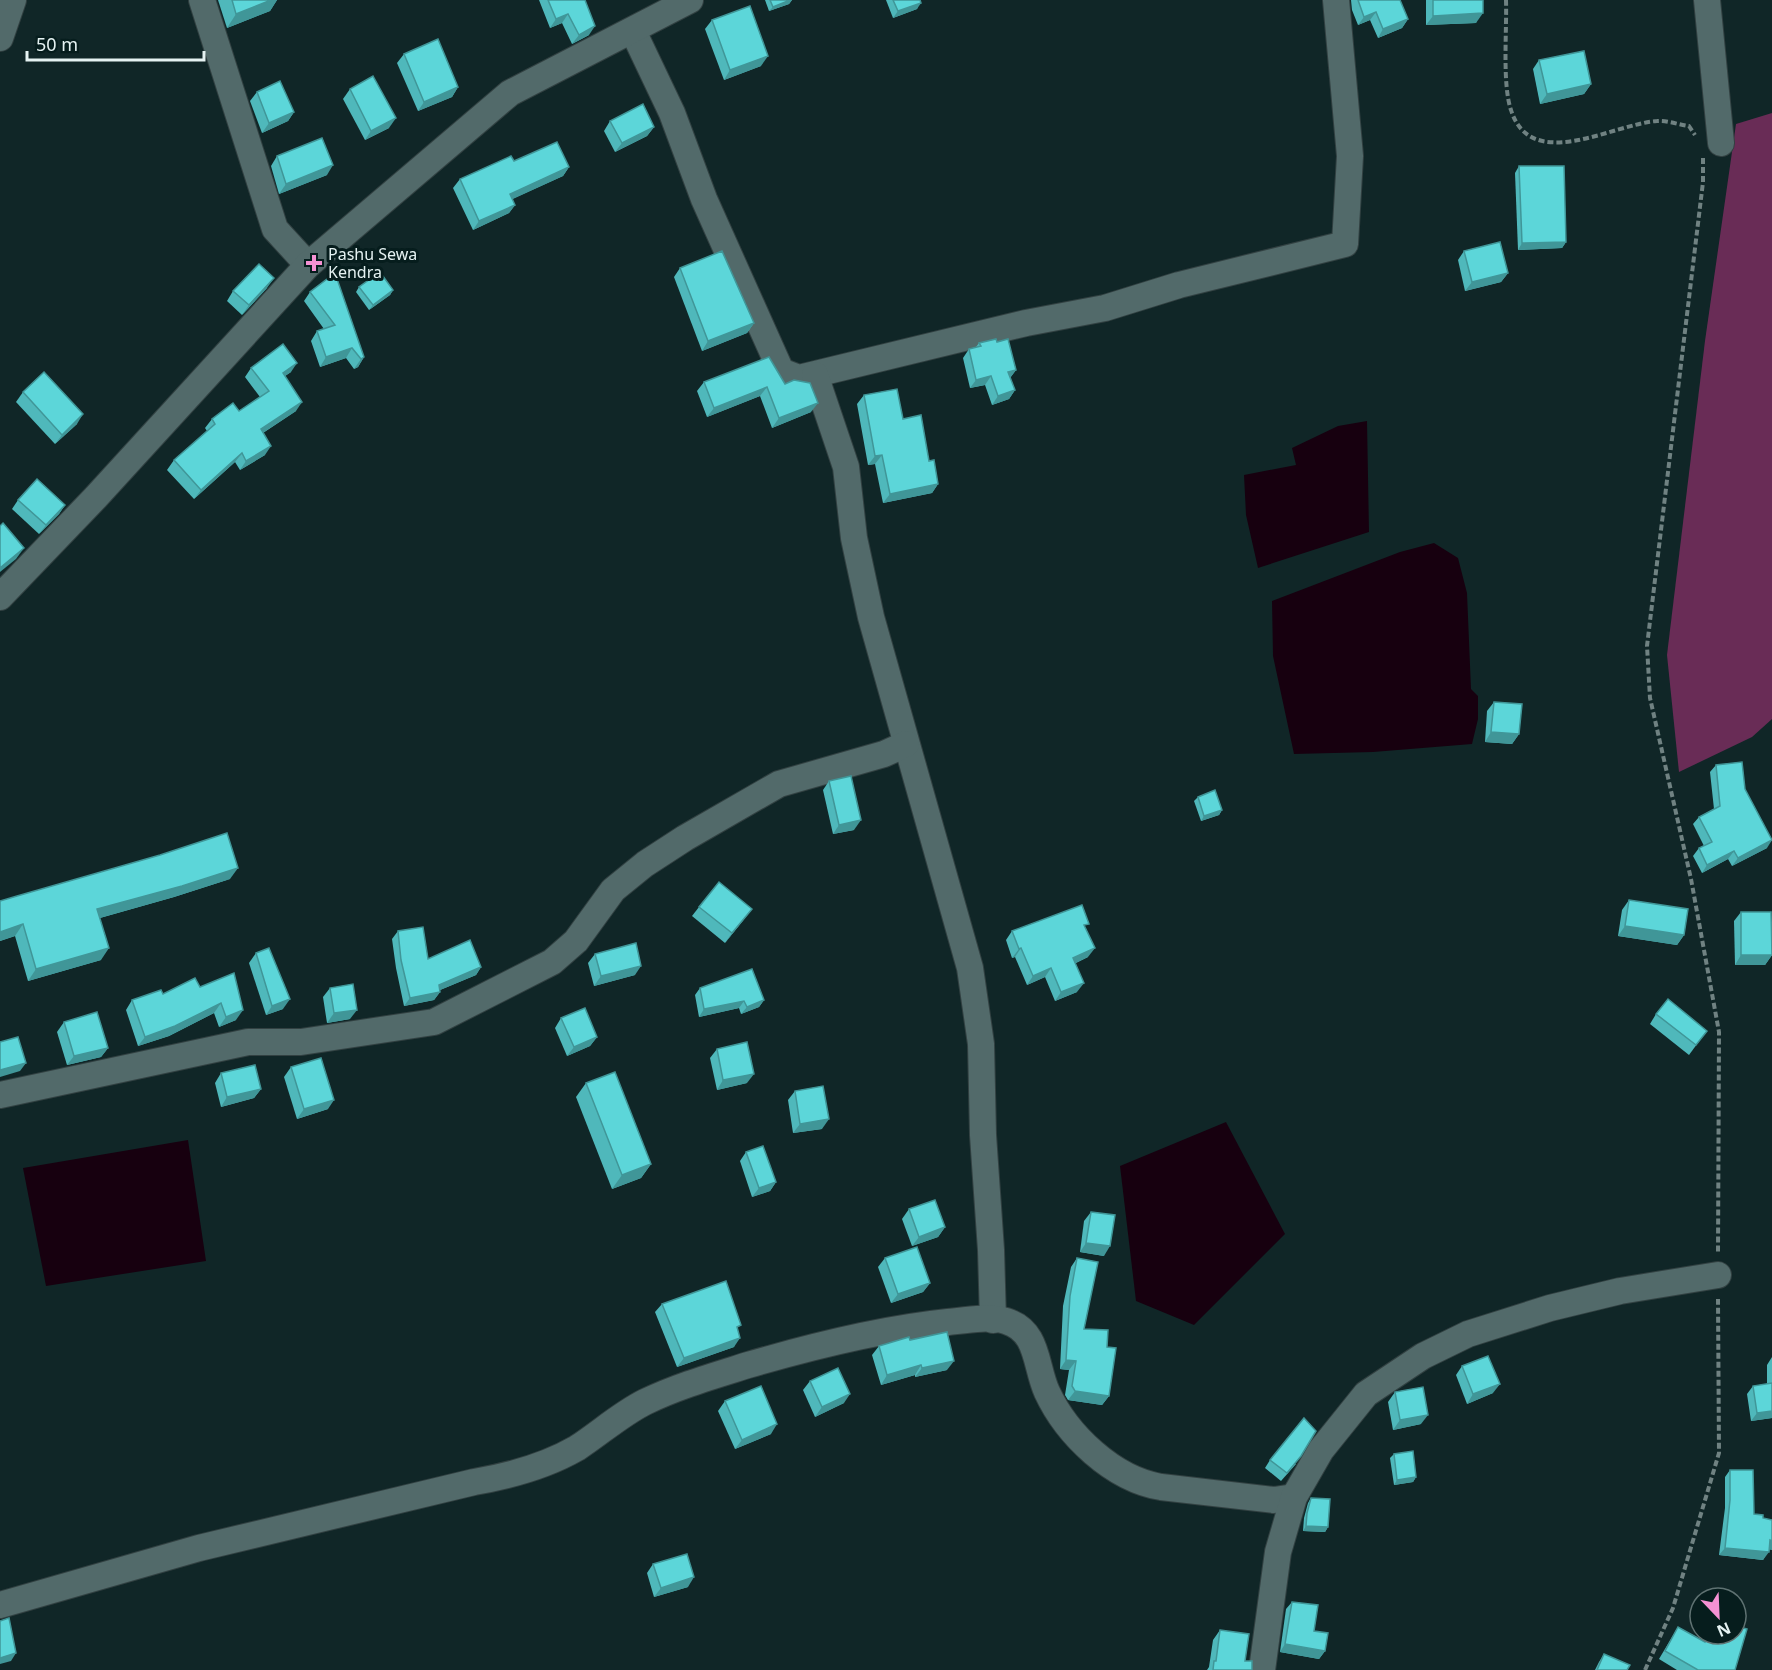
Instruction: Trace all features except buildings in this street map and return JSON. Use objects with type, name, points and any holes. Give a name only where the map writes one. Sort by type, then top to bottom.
[{"type":"street","points":[[0,38],[13,0]]},
{"type":"street","points":[[202,0],[275,229],[308,265]]},
{"type":"street","points":[[0,597],[96,497],[308,265],[510,93],[690,0]]},
{"type":"street","points":[[633,31],[672,112],[704,199],[781,371],[799,378],[1026,323],[1105,308],[1179,285],[1345,244],[1350,156],[1336,0]]},
{"type":"street","points":[[1707,0],[1708,144]]},
{"type":"street","points":[[814,375],[846,467],[854,538],[872,617],[906,744],[930,819],[972,979],[981,1044],[983,1135],[993,1320]]},
{"type":"street","points":[[0,1095],[248,1042],[302,1042],[434,1022],[552,962],[576,941],[614,890],[645,864],[685,838],[779,784],[884,754],[906,744]]},
{"type":"street","points":[[1262,1670],[1278,1552],[1294,1497],[1321,1450],[1366,1394],[1423,1356],[1468,1334],[1550,1308],[1620,1291],[1718,1275]]},
{"type":"street","points":[[0,1605],[200,1548],[474,1482],[509,1476],[576,1448],[645,1403],[705,1378],[791,1353],[918,1325],[970,1320],[1004,1320],[1021,1327],[1033,1343],[1046,1390],[1059,1415],[1078,1439],[1109,1465],[1151,1485],[1274,1500],[1294,1497]]},
{"type":"path","points":[[1506,0],[1507,85],[1511,110],[1520,128],[1535,140],[1561,144],[1658,121],[1689,126],[1708,144],[1647,646],[1650,698],[1691,879],[1719,1032],[1719,1453],[1673,1608],[1645,1670]]},
{"type":"shaded area","points":[[1772,113],[1772,719],[1752,737],[1679,772],[1667,655],[1705,341],[1736,124]]},
{"type":"shaded area","points":[[1367,421],[1369,532],[1258,568],[1246,515],[1244,475],[1296,465],[1292,448],[1338,426]]},
{"type":"shaded area","points":[[1434,543],[1458,558],[1467,593],[1471,689],[1478,696],[1478,719],[1472,744],[1373,752],[1294,754],[1273,656],[1272,601],[1400,552]]},
{"type":"shaded area","points":[[1226,1122],[1285,1234],[1194,1325],[1136,1301],[1120,1166]]},
{"type":"shaded area","points":[[188,1140],[206,1261],[46,1286],[23,1168]]},
{"type":"place","name":"Pashu Sewa Kendra","points":[[314,263]]}]
